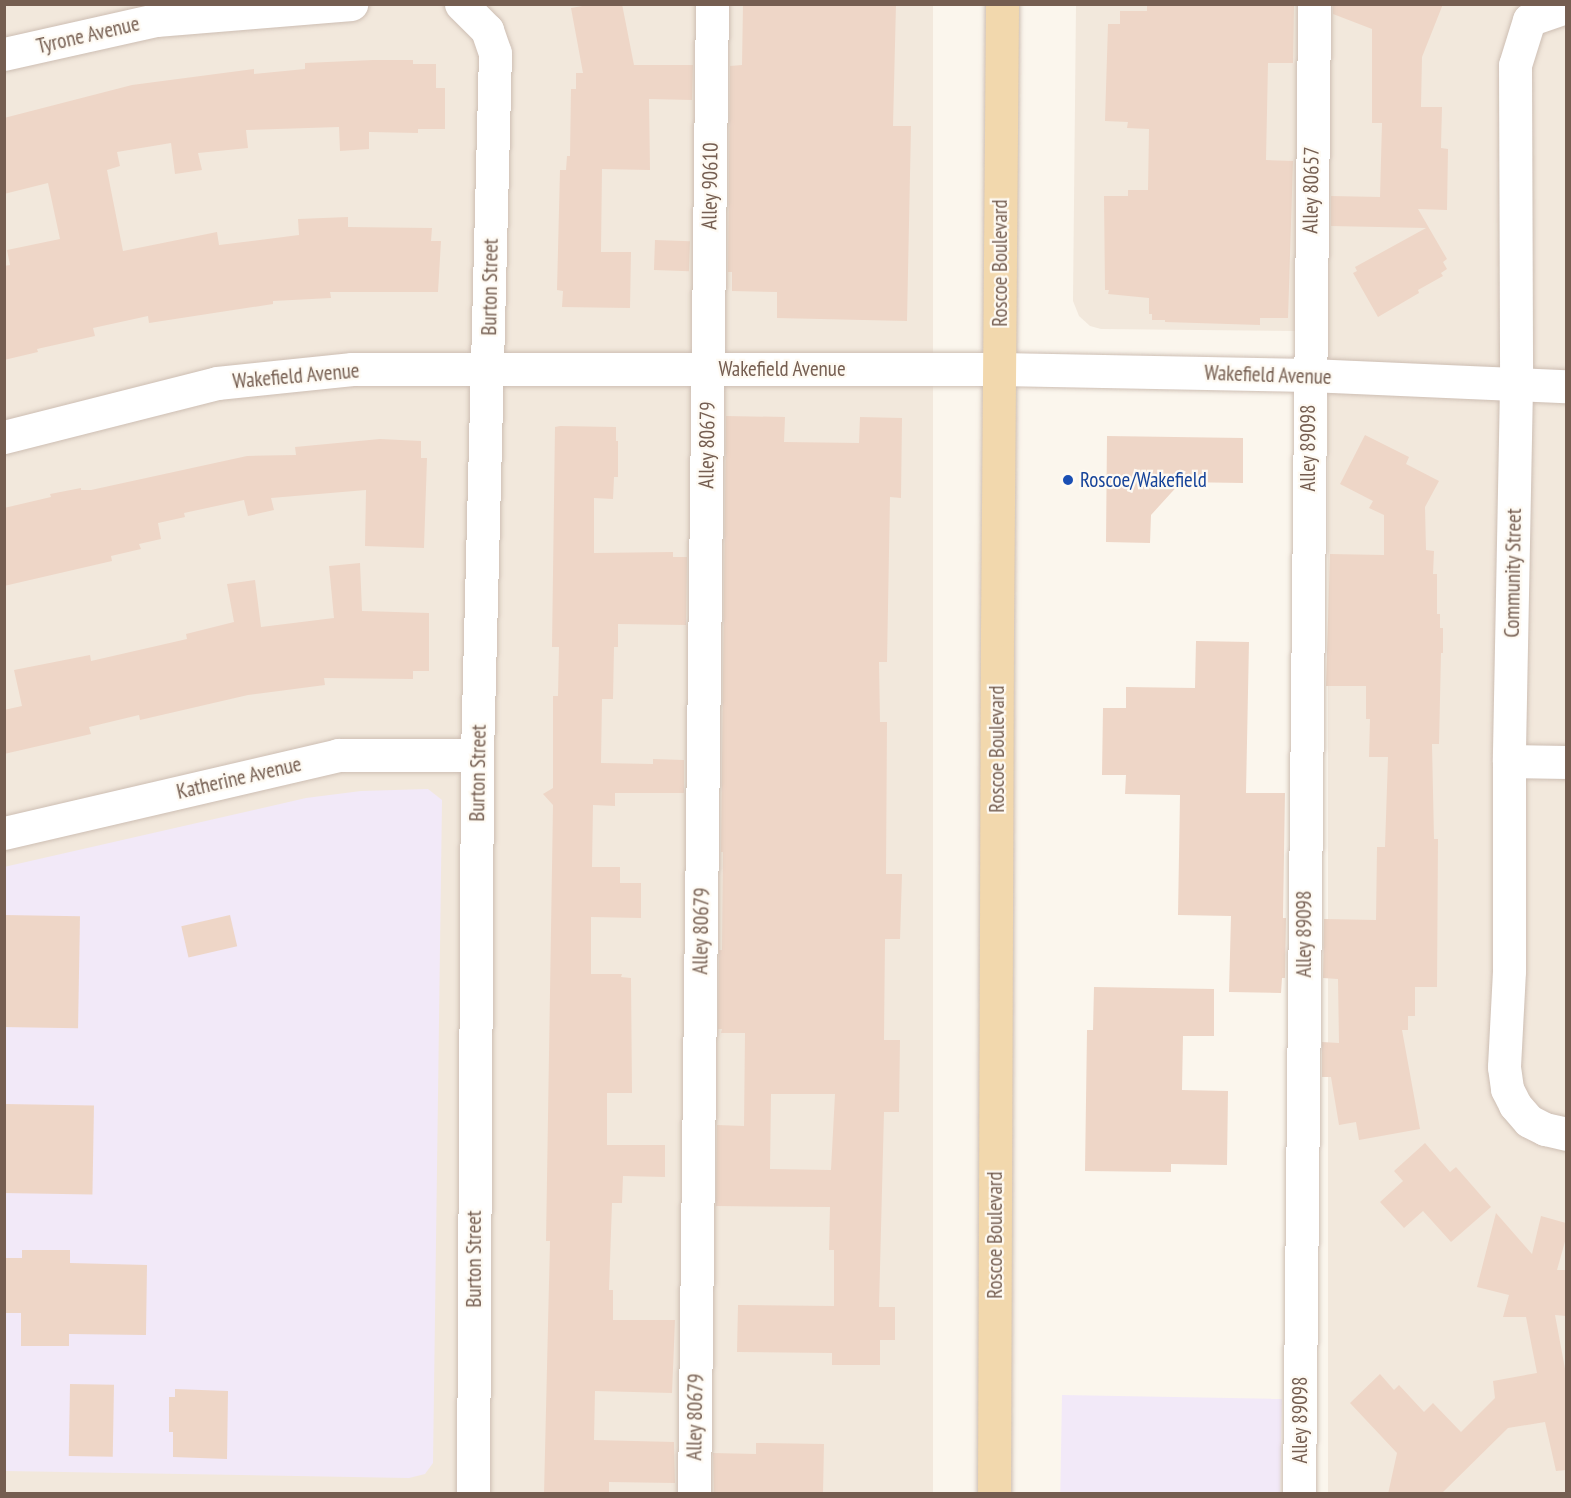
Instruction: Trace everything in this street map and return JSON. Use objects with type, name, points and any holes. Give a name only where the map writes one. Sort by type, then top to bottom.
[{"type":"main road","name":"Roscoe Boulevard","points":[[994,1494],[1002,4]]},
{"type":"street","name":"Tyrone Avenue","points":[[4,54],[156,20],[351,4]]},
{"type":"street","name":"Burton Street","points":[[461,4],[487,30],[495,53],[489,367],[477,755],[473,1494]]},
{"type":"street","name":"Alley 90610","points":[[708,368],[712,4]]},
{"type":"street","name":"Alley 80657","points":[[1309,375],[1314,4]]},
{"type":"street","name":"Community Street","points":[[1566,7],[1529,20],[1515,65],[1516,386],[1509,761],[1509,972],[1504,1067],[1508,1089],[1515,1105],[1529,1121],[1545,1129],[1566,1134]]},
{"type":"street","name":"Wakefield Avenue","points":[[4,437],[217,383],[352,369],[489,367],[1000,369],[1309,375],[1516,386],[1566,386]]},
{"type":"street","name":"Alley 80679","points":[[694,1494],[708,368]]},
{"type":"street","name":"Alley 89098","points":[[1299,1494],[1309,375]]},
{"type":"street","name":"Katherine Avenue","points":[[4,833],[338,755],[477,755]]},
{"type":"street","points":[[1509,761],[1566,762]]},
{"type":"shaded area","points":[[5,5],[933,5],[933,1494],[5,1494]]},
{"type":"shaded area","points":[[1076,5],[1299,5],[1295,331],[1101,329],[1090,326],[1079,316],[1073,301]]},
{"type":"shaded area","points":[[1328,5],[1566,5],[1566,1493],[1328,1493]]},
{"type":"shaded area","points":[[428,789],[442,800],[433,1463],[425,1474],[409,1478],[5,1471],[4,867],[306,798],[361,791]]},
{"type":"shaded area","points":[[1062,1395],[1282,1399],[1280,1494],[1060,1493]]},
{"type":"building","points":[[594,4],[622,4],[634,65],[693,65],[692,100],[649,99],[650,170],[602,169],[601,252],[631,252],[630,308],[562,307],[563,291],[557,290],[560,170],[566,170],[567,156],[570,156],[571,89],[576,89],[576,73],[583,73],[571,8]]},
{"type":"building","points":[[743,4],[896,4],[893,126],[911,126],[907,321],[777,318],[777,292],[732,291],[732,272],[728,272],[730,66],[742,65]]},
{"type":"building","points":[[1147,4],[1294,4],[1293,63],[1268,63],[1266,160],[1293,161],[1288,318],[1260,318],[1260,325],[1165,322],[1165,320],[1152,320],[1152,314],[1149,314],[1149,298],[1108,294],[1109,290],[1105,290],[1104,196],[1128,196],[1128,190],[1148,190],[1149,129],[1127,128],[1128,122],[1105,121],[1108,24],[1120,24],[1120,11],[1147,11]]},
{"type":"building","points":[[1333,4],[1443,4],[1422,57],[1421,107],[1442,107],[1441,148],[1448,149],[1447,210],[1418,209],[1447,259],[1443,262],[1447,269],[1441,273],[1443,276],[1418,290],[1419,293],[1378,317],[1353,273],[1357,271],[1355,267],[1426,228],[1331,226],[1331,196],[1380,197],[1382,123],[1372,123],[1372,29],[1333,14]]},
{"type":"building","points":[[413,60],[413,64],[436,64],[436,88],[445,88],[445,129],[418,129],[418,133],[369,132],[369,149],[340,151],[339,127],[246,130],[248,148],[198,153],[202,170],[175,174],[171,143],[117,152],[120,166],[107,170],[123,251],[217,232],[219,245],[299,235],[298,219],[348,217],[348,227],[432,228],[431,241],[441,241],[438,292],[330,292],[331,298],[273,301],[273,304],[149,323],[148,316],[93,328],[95,336],[37,349],[38,352],[4,360],[4,266],[10,265],[7,250],[60,239],[48,183],[4,194],[4,118],[132,85],[254,69],[254,74],[305,69],[305,63]]},
{"type":"building","points":[[655,240],[690,241],[689,271],[654,270]]},
{"type":"building","points":[[726,416],[785,417],[784,442],[859,443],[860,417],[902,418],[901,498],[890,497],[887,662],[879,662],[880,722],[887,722],[886,874],[902,874],[900,939],[885,939],[884,1040],[900,1040],[899,1112],[884,1112],[879,1307],[895,1307],[895,1340],[880,1340],[880,1365],[832,1365],[832,1353],[737,1352],[738,1305],[834,1306],[834,1250],[829,1250],[830,1207],[716,1206],[717,1125],[744,1126],[745,1033],[721,1033],[722,1029],[718,1029],[719,950],[722,950],[723,852],[721,852]],"holes":[[[771,1094],[835,1094],[831,1170],[770,1169]]]},
{"type":"building","points":[[555,427],[616,427],[618,477],[614,477],[613,499],[594,498],[594,553],[673,552],[673,557],[687,557],[686,625],[618,624],[618,647],[614,647],[613,699],[602,699],[601,763],[653,764],[653,759],[684,760],[684,793],[615,793],[615,806],[593,805],[592,867],[620,867],[620,883],[641,883],[641,918],[591,917],[591,974],[622,974],[621,977],[631,978],[632,1093],[607,1093],[607,1145],[665,1145],[665,1177],[623,1176],[622,1203],[612,1203],[609,1290],[613,1290],[613,1320],[675,1320],[672,1393],[595,1391],[594,1440],[674,1442],[675,1483],[609,1482],[609,1494],[544,1494],[550,1241],[546,1241],[553,805],[543,794],[553,788],[553,696],[558,696],[559,647],[552,647]]},
{"type":"building","points":[[1365,435],[1409,457],[1406,464],[1439,481],[1425,507],[1426,550],[1434,551],[1433,574],[1437,574],[1437,614],[1440,614],[1440,628],[1443,628],[1443,653],[1441,653],[1439,744],[1432,744],[1434,839],[1438,839],[1437,987],[1415,987],[1415,1016],[1408,1016],[1408,1030],[1402,1030],[1420,1129],[1359,1140],[1356,1122],[1339,1125],[1331,1077],[1322,1077],[1322,1042],[1339,1043],[1338,979],[1323,978],[1324,919],[1376,920],[1377,847],[1385,847],[1388,757],[1369,757],[1370,719],[1366,719],[1366,686],[1326,686],[1330,554],[1384,555],[1384,515],[1369,508],[1373,501],[1340,484]]},
{"type":"building","points":[[1107,436],[1243,438],[1243,483],[1181,482],[1151,515],[1150,543],[1106,542]]},
{"type":"building","points":[[380,439],[421,441],[421,458],[427,458],[424,548],[365,546],[366,490],[271,498],[274,510],[248,516],[244,500],[184,513],[185,517],[158,523],[161,539],[139,544],[141,549],[111,556],[112,561],[4,586],[4,508],[51,497],[50,494],[81,488],[81,490],[91,490],[247,456],[296,455],[295,447]]},
{"type":"building","points":[[360,563],[362,611],[429,613],[429,671],[413,671],[413,679],[324,678],[325,685],[248,695],[140,720],[139,715],[89,727],[91,734],[4,754],[4,710],[22,706],[14,670],[90,655],[91,661],[187,639],[186,634],[234,622],[227,584],[255,580],[261,627],[334,618],[329,566]]},
{"type":"building","points":[[1196,641],[1249,642],[1246,793],[1285,793],[1283,918],[1286,918],[1285,978],[1282,978],[1281,993],[1229,992],[1231,916],[1178,915],[1180,795],[1125,794],[1126,775],[1102,775],[1103,708],[1126,708],[1126,687],[1195,688]]},
{"type":"building","points":[[4,915],[80,916],[78,1028],[4,1027]]},
{"type":"building","points":[[230,915],[237,946],[188,957],[181,926]]},
{"type":"building","points":[[1094,987],[1214,989],[1214,1036],[1183,1036],[1182,1090],[1228,1091],[1227,1165],[1171,1164],[1171,1172],[1085,1171],[1087,1030],[1093,1030]]},
{"type":"building","points":[[4,1104],[94,1106],[92,1195],[4,1193]]},
{"type":"building","points":[[1425,1143],[1450,1172],[1456,1167],[1491,1207],[1451,1242],[1423,1211],[1404,1228],[1380,1202],[1403,1181],[1394,1171]]},
{"type":"building","points":[[1496,1213],[1532,1254],[1541,1216],[1566,1223],[1566,1238],[1557,1270],[1565,1270],[1566,1316],[1555,1315],[1566,1374],[1566,1470],[1556,1471],[1545,1422],[1508,1428],[1441,1494],[1388,1494],[1397,1453],[1350,1403],[1380,1374],[1394,1390],[1399,1385],[1424,1412],[1433,1403],[1461,1432],[1495,1398],[1493,1381],[1537,1373],[1526,1317],[1503,1317],[1509,1295],[1477,1287]]},
{"type":"building","points":[[22,1250],[70,1250],[70,1263],[147,1265],[146,1335],[69,1334],[69,1346],[21,1346],[21,1313],[4,1313],[4,1258],[22,1258]]},
{"type":"building","points":[[70,1384],[114,1385],[113,1457],[69,1456]]},
{"type":"building","points":[[175,1389],[228,1391],[227,1459],[173,1457],[173,1432],[169,1432],[169,1397],[175,1397]]},
{"type":"building","points":[[756,1443],[824,1444],[823,1493],[714,1494],[713,1453],[756,1454]]},
{"type":"place","name":"Roscoe/Wakefield","points":[[1068,480]]}]
